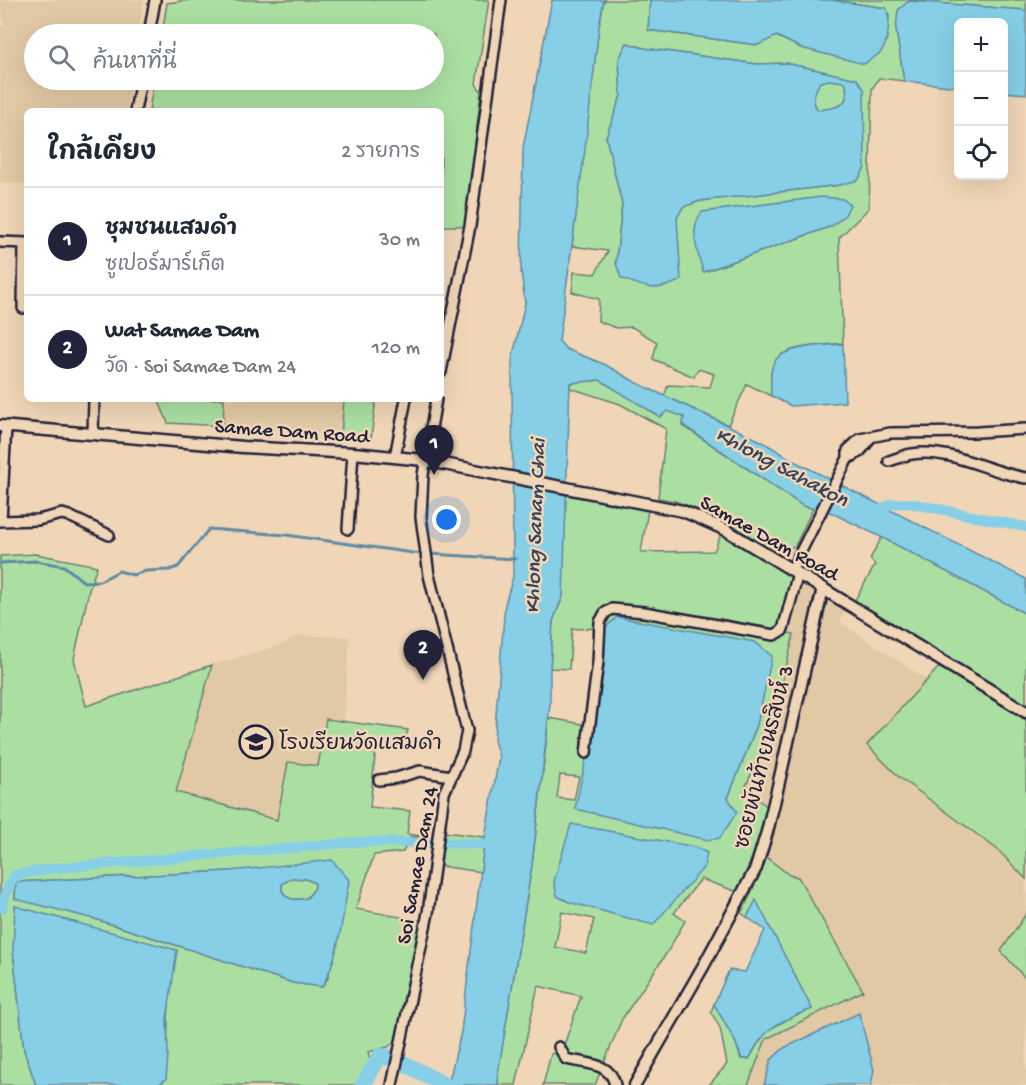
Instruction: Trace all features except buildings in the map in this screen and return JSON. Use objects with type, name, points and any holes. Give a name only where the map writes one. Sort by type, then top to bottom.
[{"type":"street","points":[[151,24],[155,0]]},
{"type":"street","points":[[444,357],[470,226],[501,0]]},
{"type":"street","points":[[136,108],[139,90]]},
{"type":"street","points":[[0,242],[24,243]]},
{"type":"street","points":[[23,308],[24,286]]},
{"type":"street","points":[[93,433],[94,402]]},
{"type":"street","points":[[395,457],[405,402]]},
{"type":"street","name":"Soi Samae Dam 24","points":[[392,1085],[394,1066],[428,913],[444,793],[463,752],[467,730],[429,575],[421,517],[424,460],[435,402]]},
{"type":"street","points":[[3,426],[1,521],[38,520],[62,514],[109,535]]},
{"type":"street","name":"Samae Dam Road","points":[[3,426],[129,438],[424,460],[687,512],[726,530],[1026,712]]},
{"type":"street","points":[[586,753],[598,662],[600,622],[605,613],[612,609],[644,612],[774,635],[782,631],[784,626],[795,571],[819,516],[848,458],[854,456],[870,438],[890,433],[1026,429]]},
{"type":"street","points":[[348,529],[353,453]]},
{"type":"street","points":[[889,461],[913,454],[939,455],[1026,478]]},
{"type":"street","name":"ซอยพันท้ายนรสิงห์ 3","points":[[635,1085],[756,868],[778,786],[823,588]]},
{"type":"street","points":[[380,780],[420,771],[451,776]]},
{"type":"street","points":[[559,1047],[566,1059],[596,1065],[609,1071],[614,1077],[615,1085]]},
{"type":"shaded area","points":[[0,0],[144,0],[140,24],[24,24],[24,90],[130,90],[127,108],[24,108],[24,184],[0,183],[0,26],[4,25]]},
{"type":"shaded area","points":[[224,402],[344,402],[341,435],[223,426]]},
{"type":"shaded area","points":[[792,576],[846,608],[840,622],[927,680],[867,745],[998,850],[1026,879],[1026,914],[1001,951],[1026,979],[1026,1085],[748,1085],[766,1039],[863,991],[789,875],[756,849],[761,835],[743,790],[770,733],[793,634],[777,631]]},
{"type":"shaded area","name":"โรงเรียนวัดแสมดำ","points":[[300,635],[350,637],[343,723],[326,719],[318,766],[288,762],[278,820],[176,792],[212,665],[280,645]]},
{"type":"green space","points":[[190,0],[489,0],[476,84],[481,91],[466,226],[444,226],[444,108],[149,108],[152,90],[444,90],[444,24],[164,24],[167,3]]},
{"type":"green space","points":[[604,0],[650,0],[648,30],[757,45],[776,36],[801,48],[887,34],[889,16],[886,8],[831,0],[1026,0],[1026,10],[910,1],[896,29],[904,81],[879,78],[872,89],[869,208],[839,238],[843,343],[796,349],[780,356],[772,370],[771,396],[747,384],[728,425],[664,396],[668,385],[710,387],[714,374],[698,369],[694,377],[653,359],[657,342],[632,327],[616,328],[598,321],[599,299],[572,292],[574,272],[595,274],[608,251],[572,246]],"holes":[[[627,43],[644,48],[757,64],[786,63],[857,79],[840,185],[700,201],[683,207],[677,218],[677,239],[616,263],[622,204],[606,137],[621,96],[619,59]],[[832,226],[704,272],[695,239]]]},
{"type":"green space","points":[[820,81],[845,82],[847,96],[845,101],[837,107],[818,110],[814,102],[815,92]]},
{"type":"green space","points":[[600,380],[684,417],[683,426],[803,506],[813,508],[795,546],[784,550],[767,548],[729,522],[675,501],[658,498],[666,429],[620,404],[570,388],[570,383]]},
{"type":"green space","points":[[159,402],[224,402],[223,426],[168,423]]},
{"type":"green space","points":[[344,402],[376,402],[371,439],[341,435]]},
{"type":"green space","points":[[565,495],[648,510],[641,552],[714,551],[721,534],[792,576],[777,631],[794,634],[770,733],[744,790],[767,806],[761,835],[738,892],[701,879],[674,913],[685,921],[666,954],[622,1019],[595,1085],[543,1085],[551,1054],[563,1048],[581,996],[538,986],[516,1085],[498,1085],[498,1073],[532,865],[549,718],[593,726],[728,798],[757,725],[618,617],[605,628],[572,629],[569,669],[550,668],[553,621],[563,596]],"holes":[[[560,775],[579,777],[574,800],[557,798]],[[562,912],[594,919],[586,953],[555,947]]]},
{"type":"green space","points":[[882,537],[1026,614],[1026,707],[854,602],[875,565],[870,559]]},
{"type":"green space","points":[[36,554],[97,566],[89,590],[74,659],[86,706],[212,665],[176,792],[277,820],[288,762],[318,766],[326,719],[408,730],[402,750],[376,747],[370,807],[410,811],[407,834],[430,837],[410,837],[403,852],[374,855],[356,909],[423,921],[400,1037],[388,1047],[368,1052],[374,1076],[370,1085],[153,1085],[166,1079],[170,990],[13,950],[24,1050],[36,1085],[0,1085],[0,556]],"holes":[[[230,871],[349,881],[328,978],[322,987],[293,983],[95,919],[15,898],[16,882]]]},
{"type":"green space","points":[[939,667],[1026,720],[1026,879],[998,850],[899,777],[867,745]]},
{"type":"green space","points":[[444,832],[485,837],[481,872],[440,866]]},
{"type":"green space","points":[[765,856],[789,875],[798,877],[863,991],[766,1039],[748,1085],[709,1085],[727,1064],[720,1028],[711,1012],[714,1004],[735,1041],[741,1059],[749,1059],[765,1032],[793,1016],[812,1009],[756,901],[747,917],[741,913]]},
{"type":"green space","points":[[292,878],[306,879],[315,883],[315,888],[307,898],[290,898],[284,893],[282,884]]},
{"type":"green space","points":[[1026,914],[1026,979],[1001,951]]},
{"type":"water","points":[[552,0],[604,0],[559,341],[566,349],[606,365],[637,383],[761,441],[796,462],[1026,579],[1026,614],[830,512],[803,506],[683,425],[684,417],[668,411],[660,417],[600,380],[570,383],[563,596],[553,621],[550,704],[532,865],[498,1073],[498,1085],[448,1085],[461,1032],[485,837],[499,757],[494,740],[505,604],[513,577],[512,360],[525,303],[521,271],[523,148]]},
{"type":"water","points":[[650,0],[831,0],[886,8],[888,30],[881,52],[864,64],[801,48],[777,36],[758,45],[648,30]]},
{"type":"water","points":[[909,1],[1026,10],[1026,94],[1008,92],[1008,18],[954,18],[954,87],[904,81],[896,29],[898,10]]},
{"type":"water","points":[[627,43],[644,48],[757,64],[786,63],[857,79],[864,89],[865,168],[858,180],[840,185],[700,201],[683,207],[677,218],[681,280],[664,287],[651,288],[621,278],[616,263],[622,204],[606,137],[621,96],[619,59]],"holes":[[[829,80],[845,82],[847,90],[845,101],[837,107],[818,110],[814,99],[820,82]]]},
{"type":"water","points":[[822,197],[843,199],[850,205],[845,215],[832,226],[703,272],[695,234],[702,212]]},
{"type":"water","points":[[843,344],[845,402],[791,406],[771,396],[771,370],[779,357],[806,347]]},
{"type":"water","points":[[617,617],[755,642],[772,656],[757,725],[728,798],[737,812],[720,838],[708,840],[575,809],[593,726],[605,628]]},
{"type":"water","points":[[571,824],[695,847],[707,853],[704,867],[653,925],[569,902],[557,896],[554,881]]},
{"type":"water","points":[[332,860],[349,880],[333,963],[322,987],[293,983],[95,919],[15,899],[16,882],[230,871]],"holes":[[[292,878],[306,879],[315,883],[315,888],[307,898],[293,899],[283,893],[282,884]]]},
{"type":"water","points":[[756,900],[812,1009],[774,1026],[761,1039],[749,1059],[742,1059],[735,1041],[714,1004],[729,970],[745,972],[765,930],[747,917]]},
{"type":"water","points":[[15,906],[177,950],[167,1019],[166,1079],[153,1085],[36,1085],[24,1050],[13,950]]},
{"type":"water","points":[[859,1013],[874,1070],[871,1085],[764,1085],[771,1060],[784,1048]]},
{"type":"waterway","points":[[873,513],[891,504],[910,503],[1026,527]]},
{"type":"waterway","name":"Khlong Sanam Chai","points":[[0,563],[36,561],[64,566],[84,582],[100,581],[119,571],[133,575],[146,571],[169,570],[178,567],[209,529],[286,535],[413,553],[515,559]]},
{"type":"waterway","points":[[2,908],[6,892],[15,875],[57,868],[357,842],[429,843]]},
{"type":"waterway","points":[[444,843],[497,845]]},
{"type":"waterway","points":[[363,1085],[380,1056],[394,1058],[445,1085]]},
{"type":"place","name":"ชุมชนแสมดำ","points":[[434,475]]},
{"type":"place","name":"Wat Samae Dam","points":[[423,680]]},
{"type":"place","name":"โรงเรียนวัดแสมดำ","points":[[256,742]]},
{"type":"water label","name":"Khlong Sahakon","points":[[783,465]]}]
